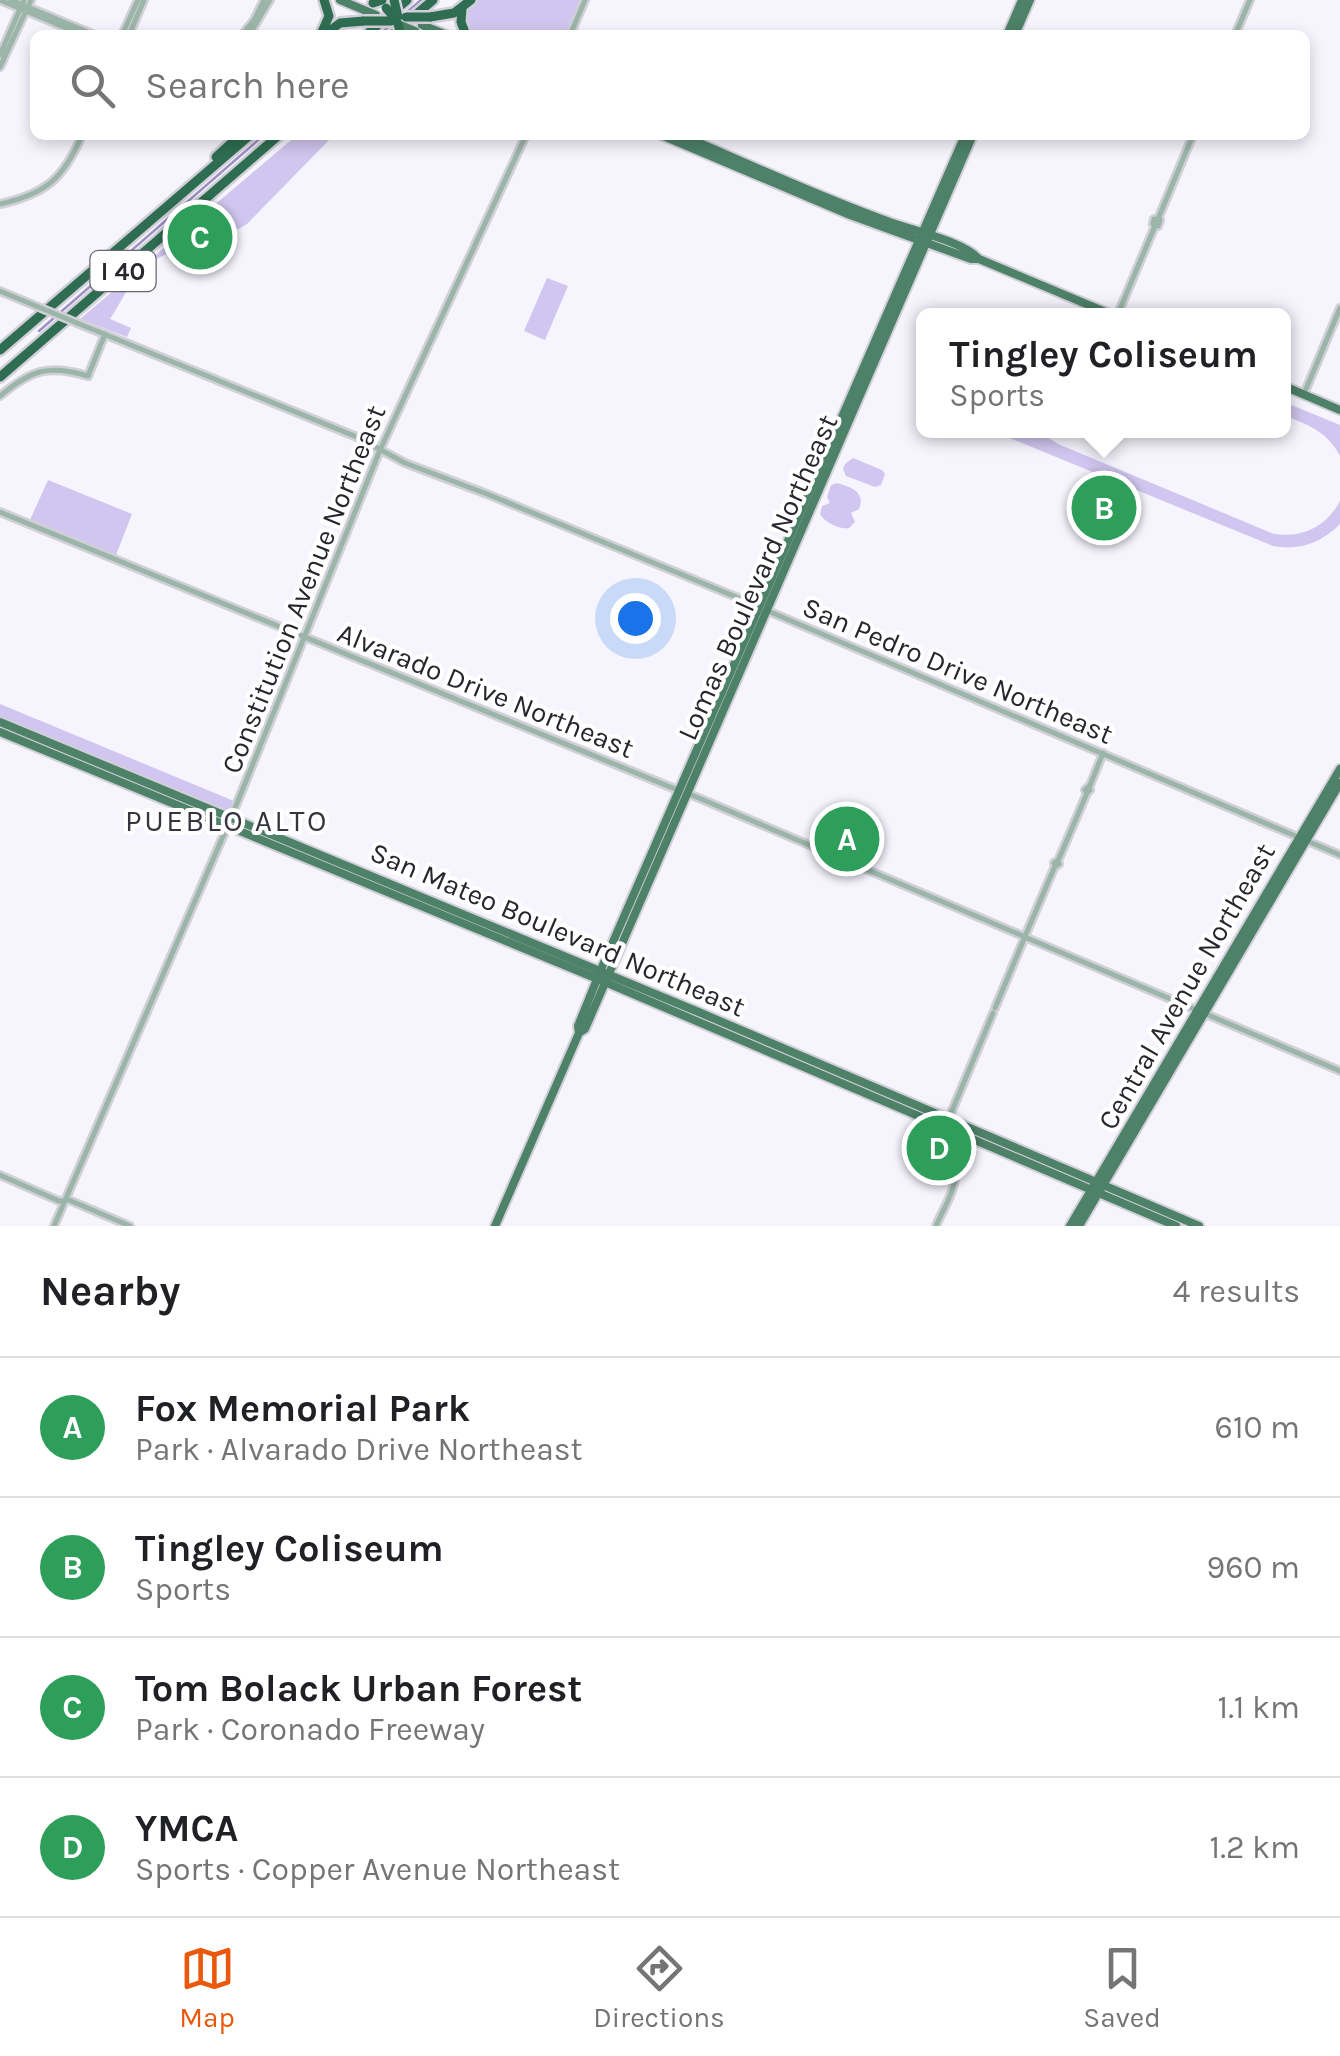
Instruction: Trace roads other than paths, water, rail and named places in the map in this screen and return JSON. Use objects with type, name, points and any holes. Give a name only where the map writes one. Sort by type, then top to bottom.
[{"type":"highway","points":[[324,0],[329,16],[324,30]]},
{"type":"highway","points":[[371,30],[396,0],[408,24]]},
{"type":"highway","points":[[371,30],[406,0]]},
{"type":"highway","points":[[398,30],[433,0]]},
{"type":"highway","points":[[330,30],[375,8],[408,24],[449,15],[472,0]]},
{"type":"highway","points":[[463,8],[460,19],[464,30]]},
{"type":"highway","points":[[172,200],[235,140]]},
{"type":"highway","name":"I 40","points":[[0,350],[244,140]]},
{"type":"highway","name":"I 40","points":[[0,377],[275,140]]},
{"type":"highway","points":[[246,166],[282,140]]},
{"type":"main road","points":[[340,0],[375,8]]},
{"type":"main road","points":[[1009,30],[1022,0]]},
{"type":"main road","points":[[1017,30],[1030,0]]},
{"type":"main road","points":[[673,140],[873,224],[926,237]]},
{"type":"main road","points":[[693,140],[887,222],[973,253],[979,259],[1097,308]]},
{"type":"main road","name":"Lomas Boulevard Northeast","points":[[926,237],[963,140]]},
{"type":"main road","name":"Lomas Boulevard Northeast","points":[[495,1226],[578,1026],[971,140]]},
{"type":"main road","points":[[1291,389],[1340,410]]},
{"type":"main road","name":"San Mateo Boulevard Northeast","points":[[0,722],[1001,1142],[1098,1188]]},
{"type":"main road","name":"San Mateo Boulevard Northeast","points":[[0,732],[229,821]]},
{"type":"main road","name":"Central Avenue Northeast","points":[[1098,1188],[1340,769]]},
{"type":"main road","points":[[1303,839],[1340,783]]},
{"type":"main road","name":"San Mateo Boulevard Northeast","points":[[948,1123],[968,1137],[1098,1188]]},
{"type":"main road","points":[[948,1148],[958,1132]]},
{"type":"main road","points":[[968,1137],[1001,1142]]},
{"type":"main road","points":[[1070,1226],[1098,1188]]},
{"type":"main road","points":[[1079,1226],[1098,1188]]},
{"type":"main road","points":[[1098,1188],[1176,1226]]},
{"type":"main road","points":[[1098,1188],[1199,1226]]},
{"type":"street","points":[[0,0],[25,5],[73,30]]},
{"type":"street","points":[[11,0],[83,30]]},
{"type":"street","points":[[128,30],[141,0]]},
{"type":"street","points":[[249,30],[267,0]]},
{"type":"street","points":[[572,30],[585,0]]},
{"type":"street","points":[[1237,30],[1250,0]]},
{"type":"street","points":[[0,55],[25,5]]},
{"type":"street","points":[[0,68],[25,5]]},
{"type":"street","points":[[0,204],[32,196],[54,180],[67,166],[80,140]]},
{"type":"street","name":"Constitution Avenue Northeast","points":[[54,1226],[229,821],[380,450],[524,140]]},
{"type":"street","points":[[1119,308],[1191,140]]},
{"type":"street","name":"San Pedro Drive Northeast","points":[[0,291],[357,437],[399,461],[764,609],[1340,855]]},
{"type":"street","points":[[1304,394],[1340,308]]},
{"type":"street","points":[[0,396],[18,380],[38,371],[64,370],[88,376],[105,334]]},
{"type":"street","name":"Alvarado Drive Northeast","points":[[0,512],[683,792],[1340,1071]]},
{"type":"street","points":[[936,1226],[954,1182],[948,1123],[1103,753]]},
{"type":"street","points":[[0,1175],[130,1226]]},
{"type":"waterway","points":[[407,12],[421,0]]},
{"type":"waterway","points":[[385,30],[393,23]]},
{"type":"waterway","points":[[39,331],[258,140]]},
{"type":"place","name":"Tom Bolack Urban Forest","points":[[200,237]]},
{"type":"place","name":"Tingley Coliseum","points":[[1104,508]]},
{"type":"place","name":"Fox Memorial Park","points":[[847,839]]},
{"type":"place","name":"YMCA","points":[[939,1148]]},
{"type":"district","name":"PUEBLO ALTO","points":[[227,821]]}]
